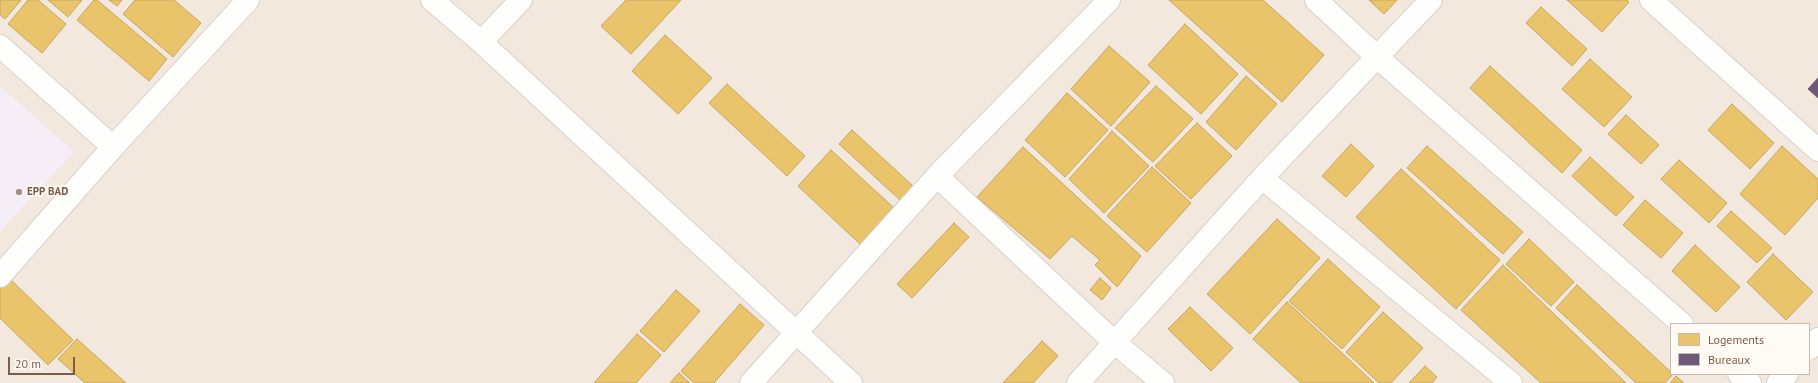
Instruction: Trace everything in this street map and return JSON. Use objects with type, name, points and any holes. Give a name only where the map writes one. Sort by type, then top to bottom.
[{"type":"street","points":[[0,276],[114,147],[248,0]]},
{"type":"street","points":[[432,0],[481,42],[797,331],[851,383]]},
{"type":"street","points":[[481,42],[521,0]]},
{"type":"street","points":[[751,383],[937,176],[1108,0]]},
{"type":"street","points":[[1316,0],[1377,57],[1681,323]]},
{"type":"street","points":[[1078,383],[1262,178],[1431,0]]},
{"type":"street","points":[[1651,0],[1818,150]]},
{"type":"street","points":[[0,46],[114,147]]},
{"type":"street","points":[[937,176],[1114,342],[1163,383]]},
{"type":"street","points":[[1262,178],[1511,383]]},
{"type":"street","points":[[1810,348],[1818,340]]},
{"type":"street","points":[[1740,375],[1750,383]]},
{"type":"street","points":[[1778,383],[1786,375]]},
{"type":"shaded area","points":[[0,0],[1818,0],[1818,383],[0,383]]},
{"type":"shaded area","name":"EPP BAD","points":[[0,86],[74,152],[0,232]]},
{"type":"building: Logements","points":[[0,0],[21,0],[5,19],[0,15]]},
{"type":"building: Logements","points":[[28,0],[38,0],[66,24],[42,53],[8,24]]},
{"type":"building: Logements","points":[[48,0],[82,0],[68,17]]},
{"type":"building: Logements","points":[[94,0],[97,0],[167,59],[149,81],[77,20]]},
{"type":"building: Logements","points":[[109,0],[122,0],[117,6]]},
{"type":"building: Logements","points":[[135,0],[174,0],[201,23],[173,57],[123,14]]},
{"type":"building: Logements","points":[[626,0],[681,0],[631,54],[601,26]]},
{"type":"building: Logements","points":[[1169,0],[1263,0],[1324,55],[1282,102]]},
{"type":"building: Logements","points":[[1369,0],[1397,0],[1384,14]]},
{"type":"building: Logements","points":[[1567,0],[1627,0],[1629,2],[1602,32]]},
{"type":"building: Logements","points":[[1541,7],[1587,49],[1572,66],[1526,23]]},
{"type":"building: Logements","points":[[1185,24],[1238,74],[1201,114],[1148,65]]},
{"type":"building: Logements","points":[[665,35],[712,78],[678,114],[632,71]]},
{"type":"building: Logements","points":[[1109,46],[1150,82],[1111,126],[1071,89]]},
{"type":"building: Logements","points":[[1590,59],[1632,97],[1604,127],[1562,89]]},
{"type":"building: Logements","points":[[1490,66],[1582,150],[1562,173],[1470,88]]},
{"type":"building: Logements","points":[[1246,76],[1277,104],[1236,150],[1206,122]]},
{"type":"building: Logements","points":[[727,84],[805,156],[787,176],[709,103]]},
{"type":"building: Logements","points":[[1156,86],[1193,119],[1153,162],[1115,128]]},
{"type":"building: Logements","points":[[1067,93],[1108,130],[1065,177],[1025,140]]},
{"type":"building: Logements","points":[[1732,104],[1774,143],[1750,169],[1708,130]]},
{"type":"building: Logements","points":[[1626,115],[1659,145],[1641,164],[1608,134]]},
{"type":"building: Logements","points":[[1197,123],[1232,156],[1191,199],[1155,166]]},
{"type":"building: Logements","points":[[852,130],[913,186],[900,200],[839,144]]},
{"type":"building: Logements","points":[[1112,131],[1149,166],[1104,213],[1069,179]]},
{"type":"building: Logements","points":[[1351,144],[1374,166],[1346,197],[1322,176]]},
{"type":"building: Logements","points":[[1427,146],[1523,232],[1503,254],[1407,168]]},
{"type":"building: Logements","points":[[1782,146],[1818,179],[1818,198],[1785,235],[1740,194]]},
{"type":"building: Logements","points":[[1023,147],[1141,256],[1117,287],[1095,265],[1100,260],[1072,236],[1050,259],[977,197]]},
{"type":"building: Logements","points":[[831,150],[894,208],[861,245],[798,186]]},
{"type":"building: Logements","points":[[1590,157],[1634,197],[1616,216],[1572,176]]},
{"type":"building: Logements","points":[[1679,160],[1727,203],[1709,223],[1661,179]]},
{"type":"building: Logements","points":[[1152,167],[1191,203],[1147,252],[1107,216]]},
{"type":"building: Logements","points":[[1401,169],[1500,260],[1456,309],[1356,217]]},
{"type":"building: Logements","points":[[1645,200],[1683,233],[1661,258],[1623,225]]},
{"type":"building: Logements","points":[[1731,211],[1772,248],[1757,263],[1717,226]]},
{"type":"building: Logements","points":[[1277,219],[1320,258],[1250,334],[1207,294]]},
{"type":"building: Logements","points":[[954,223],[969,237],[912,298],[897,284]]},
{"type":"building: Logements","points":[[1529,239],[1574,282],[1551,306],[1506,264]]},
{"type":"building: Logements","points":[[1695,245],[1740,287],[1716,312],[1672,271]]},
{"type":"building: Logements","points":[[1773,254],[1813,292],[1786,320],[1747,282]]},
{"type":"building: Logements","points":[[1328,259],[1380,307],[1342,349],[1289,301]]},
{"type":"building: Logements","points":[[1503,265],[1626,383],[1541,383],[1461,310]]},
{"type":"building: Logements","points":[[1100,278],[1111,288],[1102,300],[1090,290]]},
{"type":"building: Logements","points":[[10,279],[73,340],[48,365],[0,318],[0,289]]},
{"type":"building: Logements","points":[[1577,285],[1670,371],[1670,375],[1672,375],[1665,383],[1636,383],[1556,308]]},
{"type":"building: Logements","points":[[676,290],[700,311],[664,352],[640,331]]},
{"type":"building: Logements","points":[[1287,302],[1374,383],[1301,383],[1253,339]]},
{"type":"building: Logements","points":[[740,304],[764,325],[714,383],[694,383],[681,371]]},
{"type":"building: Logements","points":[[1190,307],[1233,348],[1211,371],[1168,329]]},
{"type":"building: Logements","points":[[1383,312],[1423,348],[1391,383],[1379,383],[1346,352]]},
{"type":"building: Logements","points":[[637,334],[661,355],[636,383],[594,383]]},
{"type":"building: Logements","points":[[77,339],[126,383],[85,383],[58,359]]},
{"type":"building: Logements","points":[[1042,341],[1058,356],[1033,383],[1003,383]]},
{"type":"building: Logements","points":[[1425,366],[1437,377],[1432,383],[1409,383]]},
{"type":"building: Logements","points":[[679,373],[690,383],[670,383]]},
{"type":"building: Logements","points":[[1676,376],[1684,383],[1670,383]]},
{"type":"building: Bureaux","points":[[1818,78],[1818,98],[1808,89]]},
{"type":"place","name":"EPP BAD","points":[[19,192]]}]
